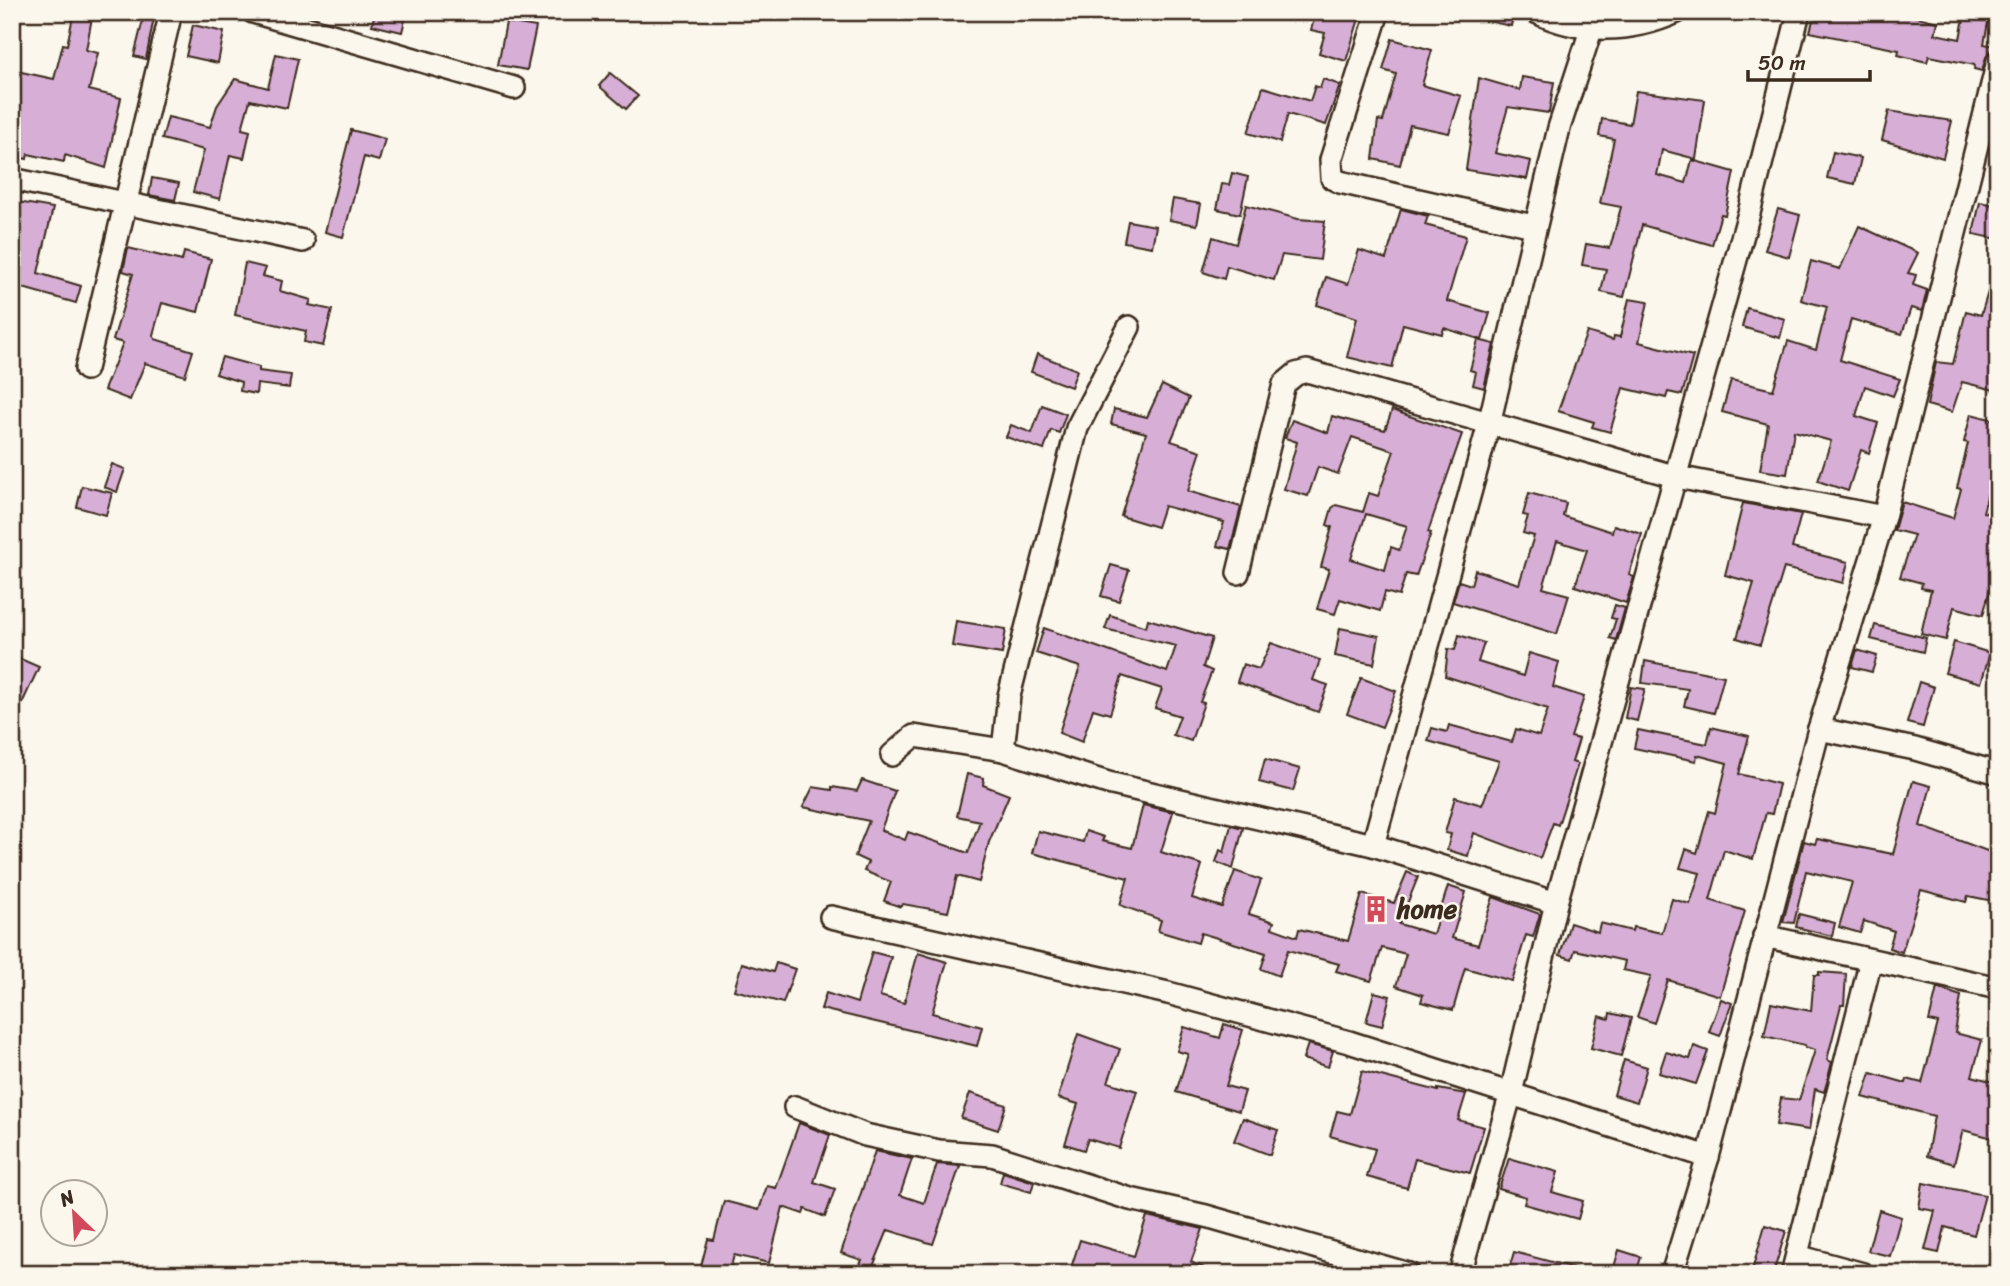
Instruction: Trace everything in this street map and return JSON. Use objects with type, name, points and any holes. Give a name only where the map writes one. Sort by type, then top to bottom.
[{"type":"street","points":[[86,369],[171,12]]},
{"type":"street","points":[[253,12],[514,88]]},
{"type":"street","points":[[1378,12],[1331,160],[1332,178],[1534,226]]},
{"type":"street","points":[[1536,12],[1591,30],[1633,25],[1677,12]]},
{"type":"street","points":[[1460,1274],[1511,1093],[1556,903],[1677,477],[1799,12]]},
{"type":"street","points":[[1373,845],[1489,424],[1559,128],[1591,30]]},
{"type":"street","points":[[1672,1274],[1708,1157],[1819,729],[1884,517],[1998,61]]},
{"type":"street","points":[[12,179],[303,241]]},
{"type":"street","points":[[1003,750],[1009,696],[1077,428],[1129,327]]},
{"type":"street","points":[[1238,573],[1284,384],[1296,374],[1307,371],[1677,477],[1884,517]]},
{"type":"street","points":[[1819,729],[1915,750],[1998,773]]},
{"type":"street","points":[[892,755],[914,736],[1003,750],[1108,783],[1373,845],[1556,903]]},
{"type":"street","points":[[831,917],[1168,993],[1349,1042],[1708,1157]]},
{"type":"street","points":[[1764,936],[1998,988]]},
{"type":"street","points":[[1863,1274],[1794,1265],[1871,960]]},
{"type":"street","points":[[794,1107],[865,1135],[939,1150],[992,1156],[1130,1199],[1206,1216],[1409,1274]]},
{"type":"building","points":[[74,12],[93,12],[86,50],[98,53],[89,90],[121,98],[106,168],[65,155],[64,162],[28,154],[27,159],[12,156],[20,105],[12,104],[12,70],[54,79],[63,44],[67,45]]},
{"type":"building","points":[[145,12],[155,12],[146,59],[134,56]]},
{"type":"building","points":[[375,12],[407,12],[402,32],[372,25]]},
{"type":"building","points":[[1316,12],[1361,12],[1346,61],[1319,53],[1325,33],[1311,30]]},
{"type":"building","points":[[1473,12],[1514,12],[1511,26],[1473,18]]},
{"type":"building","points":[[1815,12],[1897,12],[1938,22],[1935,34],[1960,39],[1965,12],[1990,12],[1984,44],[1995,46],[1986,57],[1982,71],[1974,69],[1975,65],[1929,56],[1927,62],[1898,55],[1899,50],[1810,32]]},
{"type":"building","points":[[506,22],[536,27],[527,70],[498,65]]},
{"type":"building","points":[[193,25],[224,32],[218,63],[186,56]]},
{"type":"building","points":[[1392,39],[1432,50],[1422,85],[1461,96],[1449,133],[1410,125],[1400,165],[1373,159],[1378,120],[1383,121],[1396,74],[1383,70]]},
{"type":"building","points":[[276,54],[298,59],[287,108],[250,100],[242,129],[250,131],[244,158],[230,155],[220,199],[193,192],[204,150],[162,139],[168,117],[210,127],[217,106],[235,79],[268,88]]},
{"type":"building","points":[[610,73],[638,96],[626,109],[599,86]]},
{"type":"building","points":[[1522,77],[1554,82],[1549,113],[1508,107],[1495,153],[1531,161],[1527,179],[1466,170],[1479,78],[1520,90]]},
{"type":"building","points":[[1323,79],[1340,85],[1326,125],[1288,114],[1280,142],[1248,133],[1263,87],[1310,101],[1315,86],[1320,88]]},
{"type":"building","points":[[1636,91],[1705,100],[1696,159],[1662,150],[1657,175],[1686,183],[1692,160],[1734,172],[1725,215],[1721,214],[1712,245],[1642,225],[1624,297],[1601,292],[1606,269],[1582,265],[1586,244],[1610,248],[1621,207],[1600,203],[1614,139],[1599,136],[1602,119],[1630,124]]},
{"type":"building","points":[[1889,111],[1952,121],[1943,158],[1882,140]]},
{"type":"building","points":[[351,130],[385,139],[379,161],[364,157],[343,237],[325,232]]},
{"type":"building","points":[[1833,152],[1861,158],[1855,184],[1827,178]]},
{"type":"building","points":[[1232,173],[1248,177],[1240,214],[1217,209],[1222,184],[1229,185]]},
{"type":"building","points":[[152,178],[179,183],[175,200],[149,195]]},
{"type":"building","points":[[1173,199],[1201,204],[1197,225],[1169,220]]},
{"type":"building","points":[[12,201],[53,208],[38,273],[81,286],[76,303],[12,285]]},
{"type":"building","points":[[1980,202],[1998,206],[1998,239],[1973,234]]},
{"type":"building","points":[[1246,205],[1298,219],[1325,221],[1320,260],[1282,255],[1274,280],[1227,266],[1224,279],[1203,272],[1213,237],[1236,244]]},
{"type":"building","points":[[1401,209],[1428,216],[1425,225],[1466,236],[1447,301],[1490,313],[1482,340],[1444,328],[1442,334],[1403,324],[1392,368],[1347,357],[1357,318],[1317,305],[1326,277],[1348,284],[1359,250],[1386,259]]},
{"type":"building","points":[[1778,209],[1800,215],[1789,257],[1765,250]]},
{"type":"building","points":[[1128,221],[1156,226],[1152,247],[1124,242]]},
{"type":"building","points":[[1859,226],[1918,253],[1908,273],[1916,275],[1913,285],[1927,290],[1922,311],[1911,308],[1902,334],[1851,319],[1840,360],[1900,379],[1893,396],[1865,386],[1856,416],[1878,423],[1869,453],[1861,450],[1848,491],[1818,481],[1831,441],[1794,431],[1787,474],[1760,470],[1768,424],[1722,412],[1731,380],[1773,390],[1788,341],[1816,350],[1827,307],[1801,300],[1811,261],[1840,269]]},
{"type":"building","points":[[128,248],[182,261],[184,252],[211,259],[198,312],[162,303],[153,335],[155,339],[193,351],[185,376],[145,363],[130,400],[104,390],[123,343],[113,340],[133,274],[123,271]]},
{"type":"building","points":[[245,263],[266,268],[263,276],[282,281],[280,291],[311,300],[309,305],[332,310],[323,346],[304,342],[306,331],[235,315]]},
{"type":"building","points":[[1994,272],[1998,272],[1998,391],[1962,382],[1952,412],[1927,405],[1936,362],[1953,364],[1966,311],[1981,315]]},
{"type":"building","points":[[1629,299],[1648,302],[1639,342],[1693,356],[1682,395],[1668,392],[1666,398],[1623,388],[1610,432],[1592,427],[1594,422],[1558,411],[1587,332],[1613,340],[1614,336],[1620,337]]},
{"type":"building","points":[[1747,308],[1785,319],[1780,338],[1742,327]]},
{"type":"building","points":[[1478,340],[1494,344],[1484,388],[1473,385],[1476,372],[1470,370]]},
{"type":"building","points":[[1037,354],[1077,370],[1071,387],[1031,372]]},
{"type":"building","points":[[222,357],[259,367],[259,371],[291,375],[289,388],[257,384],[256,394],[240,391],[241,382],[216,374]]},
{"type":"building","points":[[1162,385],[1189,398],[1171,441],[1201,451],[1188,491],[1241,507],[1230,549],[1217,546],[1224,522],[1164,506],[1157,527],[1121,516],[1146,433],[1111,424],[1114,409],[1147,417]]},
{"type":"building","points":[[1042,405],[1066,414],[1059,433],[1051,430],[1044,450],[1006,437],[1011,425],[1032,433]]},
{"type":"building","points":[[1392,410],[1462,434],[1428,532],[1431,533],[1416,576],[1406,574],[1399,596],[1385,592],[1380,611],[1340,599],[1335,614],[1317,609],[1329,569],[1321,567],[1332,527],[1327,525],[1332,508],[1336,505],[1363,512],[1369,493],[1378,496],[1394,451],[1352,437],[1338,474],[1318,467],[1308,496],[1284,489],[1297,442],[1285,438],[1292,420],[1328,433],[1332,416],[1385,430]],"holes":[[[1366,514],[1407,526],[1399,550],[1391,547],[1385,570],[1351,559]]]},
{"type":"building","points":[[1971,414],[1998,421],[1998,441],[1989,477],[1992,478],[1983,512],[1998,516],[1998,560],[1983,615],[1954,607],[1946,640],[1921,634],[1931,590],[1921,588],[1922,583],[1900,577],[1914,535],[1894,530],[1902,502],[1953,518],[1961,489],[1957,488],[1968,443],[1964,442]]},
{"type":"building","points":[[112,464],[125,469],[117,492],[104,487]]},
{"type":"building","points":[[82,486],[112,493],[106,515],[77,507]]},
{"type":"building","points":[[1529,493],[1566,503],[1563,516],[1612,532],[1614,525],[1642,534],[1629,575],[1634,577],[1626,603],[1575,586],[1587,550],[1557,541],[1543,588],[1569,595],[1557,634],[1453,602],[1459,581],[1471,585],[1475,570],[1519,584],[1534,536],[1523,533],[1528,516],[1523,515]]},
{"type":"building","points":[[1743,503],[1801,514],[1792,548],[1848,562],[1843,583],[1784,568],[1760,645],[1737,638],[1754,583],[1725,575]]},
{"type":"building","points":[[1111,565],[1129,570],[1119,601],[1101,596]]},
{"type":"building","points":[[1615,605],[1625,608],[1616,640],[1610,638],[1616,619],[1611,618]]},
{"type":"building","points":[[1110,615],[1146,627],[1148,619],[1212,638],[1203,667],[1212,671],[1200,702],[1204,703],[1191,741],[1173,735],[1180,716],[1155,708],[1162,689],[1122,676],[1110,714],[1093,709],[1082,742],[1059,733],[1080,667],[1036,653],[1044,628],[1167,672],[1176,646],[1105,629]]},
{"type":"building","points":[[956,621],[1006,629],[1002,654],[952,646]]},
{"type":"building","points":[[1875,625],[1926,638],[1923,652],[1871,639]]},
{"type":"building","points":[[1340,628],[1379,636],[1374,664],[1335,656]]},
{"type":"building","points":[[1459,635],[1484,643],[1478,662],[1523,676],[1529,653],[1559,662],[1553,687],[1584,697],[1571,737],[1579,739],[1572,762],[1578,764],[1558,825],[1553,823],[1540,858],[1474,833],[1468,856],[1447,850],[1451,834],[1445,833],[1455,797],[1482,805],[1499,761],[1428,741],[1432,728],[1447,732],[1449,725],[1512,742],[1516,729],[1539,736],[1548,709],[1445,676],[1448,649],[1455,650]]},
{"type":"building","points":[[1954,642],[1990,653],[1981,683],[1945,673]]},
{"type":"building","points":[[1271,643],[1320,660],[1313,680],[1328,685],[1318,712],[1237,682],[1243,664],[1259,669]]},
{"type":"building","points":[[1857,650],[1877,656],[1872,672],[1852,667]]},
{"type":"building","points":[[16,657],[39,667],[12,725],[12,664]]},
{"type":"building","points":[[1645,661],[1724,676],[1714,713],[1684,706],[1688,689],[1642,683]]},
{"type":"building","points":[[1361,678],[1396,691],[1382,727],[1347,714]]},
{"type":"building","points":[[1919,682],[1934,687],[1923,727],[1907,723]]},
{"type":"building","points":[[1631,687],[1645,689],[1637,721],[1625,718]]},
{"type":"building","points":[[1711,727],[1749,736],[1739,774],[1779,784],[1772,814],[1766,813],[1753,859],[1724,850],[1710,900],[1745,911],[1720,996],[1668,980],[1654,1023],[1637,1017],[1651,976],[1623,970],[1625,961],[1575,950],[1572,959],[1560,955],[1570,923],[1598,932],[1600,923],[1632,931],[1633,927],[1662,933],[1672,899],[1690,904],[1700,873],[1680,868],[1686,849],[1697,853],[1709,811],[1715,813],[1727,763],[1697,755],[1696,761],[1634,748],[1638,730],[1707,744]]},
{"type":"building","points":[[1265,759],[1300,769],[1293,791],[1259,782]]},
{"type":"building","points":[[967,774],[984,778],[983,785],[1009,795],[989,842],[979,882],[957,876],[948,912],[903,904],[901,907],[884,901],[891,882],[864,871],[868,862],[855,856],[869,821],[803,807],[813,787],[857,791],[862,780],[895,791],[881,830],[905,840],[908,832],[968,853],[980,821],[957,816]]},
{"type":"building","points":[[1913,781],[1931,786],[1920,826],[1998,855],[1998,902],[1968,896],[1966,902],[1921,890],[1902,952],[1889,948],[1894,931],[1864,921],[1860,933],[1839,927],[1852,882],[1806,871],[1794,923],[1783,922],[1804,841],[1815,844],[1817,839],[1893,854]]},
{"type":"building","points":[[1143,805],[1173,812],[1161,852],[1202,865],[1192,898],[1222,907],[1235,871],[1261,880],[1249,914],[1274,922],[1272,928],[1297,937],[1299,929],[1348,941],[1362,894],[1394,903],[1407,872],[1418,877],[1399,924],[1433,934],[1448,886],[1466,892],[1452,938],[1478,945],[1493,897],[1540,914],[1533,937],[1526,935],[1512,981],[1465,968],[1453,1010],[1421,1002],[1423,995],[1396,986],[1406,954],[1382,948],[1371,981],[1336,971],[1339,964],[1288,950],[1279,976],[1261,969],[1266,953],[1201,933],[1198,943],[1158,931],[1161,920],[1120,905],[1128,878],[1032,853],[1038,831],[1083,842],[1086,831],[1104,837],[1102,841],[1132,848]]},
{"type":"building","points":[[1231,825],[1243,828],[1233,869],[1216,862],[1220,850],[1224,852]]},
{"type":"building","points":[[1799,914],[1835,923],[1832,936],[1796,927]]},
{"type":"building","points":[[872,952],[891,957],[880,996],[904,1003],[918,953],[947,962],[932,1013],[982,1027],[977,1046],[821,1009],[826,993],[857,1003]]},
{"type":"building","points":[[742,963],[773,972],[776,963],[795,969],[783,1003],[734,990]]},
{"type":"building","points":[[1819,972],[1846,974],[1844,1005],[1841,1005],[1827,1060],[1832,1062],[1827,1082],[1824,1092],[1815,1089],[1809,1130],[1776,1125],[1781,1098],[1799,1100],[1815,1050],[1805,1045],[1764,1036],[1771,1003],[1811,1011],[1814,975],[1819,975]]},
{"type":"building","points":[[1937,988],[1961,996],[1955,1033],[1982,1040],[1972,1076],[1998,1083],[1996,1139],[1963,1130],[1954,1164],[1927,1156],[1934,1116],[1863,1097],[1871,1073],[1906,1083],[1907,1079],[1922,1083],[1938,1023],[1929,1021]]},
{"type":"building","points":[[1374,992],[1390,996],[1382,1026],[1366,1022]]},
{"type":"building","points":[[1721,999],[1732,1003],[1720,1036],[1709,1032]]},
{"type":"building","points":[[1610,1013],[1631,1018],[1621,1056],[1591,1048],[1599,1016],[1609,1019]]},
{"type":"building","points":[[1224,1024],[1243,1030],[1226,1086],[1245,1091],[1239,1111],[1176,1092],[1188,1054],[1177,1051],[1184,1027],[1220,1038]]},
{"type":"building","points":[[1078,1034],[1120,1049],[1108,1082],[1137,1091],[1119,1148],[1088,1139],[1084,1150],[1065,1144],[1078,1104],[1058,1098]]},
{"type":"building","points":[[1308,1044],[1333,1051],[1328,1067],[1303,1059]]},
{"type":"building","points":[[1694,1046],[1708,1051],[1696,1084],[1659,1073],[1666,1052],[1690,1059]]},
{"type":"building","points":[[1624,1060],[1647,1067],[1637,1102],[1614,1095]]},
{"type":"building","points":[[1362,1071],[1438,1091],[1466,1094],[1458,1120],[1484,1127],[1470,1173],[1415,1159],[1407,1188],[1367,1177],[1375,1149],[1330,1136],[1337,1111],[1350,1114]]},
{"type":"building","points":[[970,1093],[1006,1105],[998,1130],[961,1118]]},
{"type":"building","points":[[1243,1118],[1278,1130],[1270,1155],[1234,1141]]},
{"type":"building","points":[[799,1123],[830,1135],[814,1182],[835,1189],[825,1217],[805,1209],[803,1214],[783,1207],[769,1263],[734,1255],[729,1274],[699,1274],[708,1239],[714,1240],[724,1201],[759,1210],[767,1186],[776,1188]]},
{"type":"building","points":[[875,1151],[912,1159],[900,1195],[924,1203],[937,1164],[960,1166],[933,1244],[888,1230],[872,1269],[860,1265],[862,1260],[841,1253]]},
{"type":"building","points":[[1509,1158],[1558,1172],[1552,1192],[1583,1201],[1578,1219],[1524,1204],[1526,1197],[1499,1189]]},
{"type":"building","points":[[1003,1172],[1034,1182],[1031,1192],[1000,1183]]},
{"type":"building","points":[[1923,1183],[1985,1195],[1974,1235],[1945,1227],[1939,1253],[1925,1250],[1935,1211],[1919,1208]]},
{"type":"building","points":[[1879,1210],[1901,1217],[1890,1256],[1868,1251]]},
{"type":"building","points":[[1147,1216],[1203,1229],[1191,1262],[1217,1274],[1069,1274],[1080,1240],[1134,1256]]},
{"type":"building","points":[[1765,1225],[1786,1231],[1773,1274],[1751,1274]]},
{"type":"building","points":[[1619,1250],[1641,1257],[1636,1274],[1612,1274]]},
{"type":"building","points":[[1514,1252],[1578,1269],[1577,1274],[1527,1274],[1509,1269]]},
{"type":"place","name":"home","points":[[1376,909]]}]
